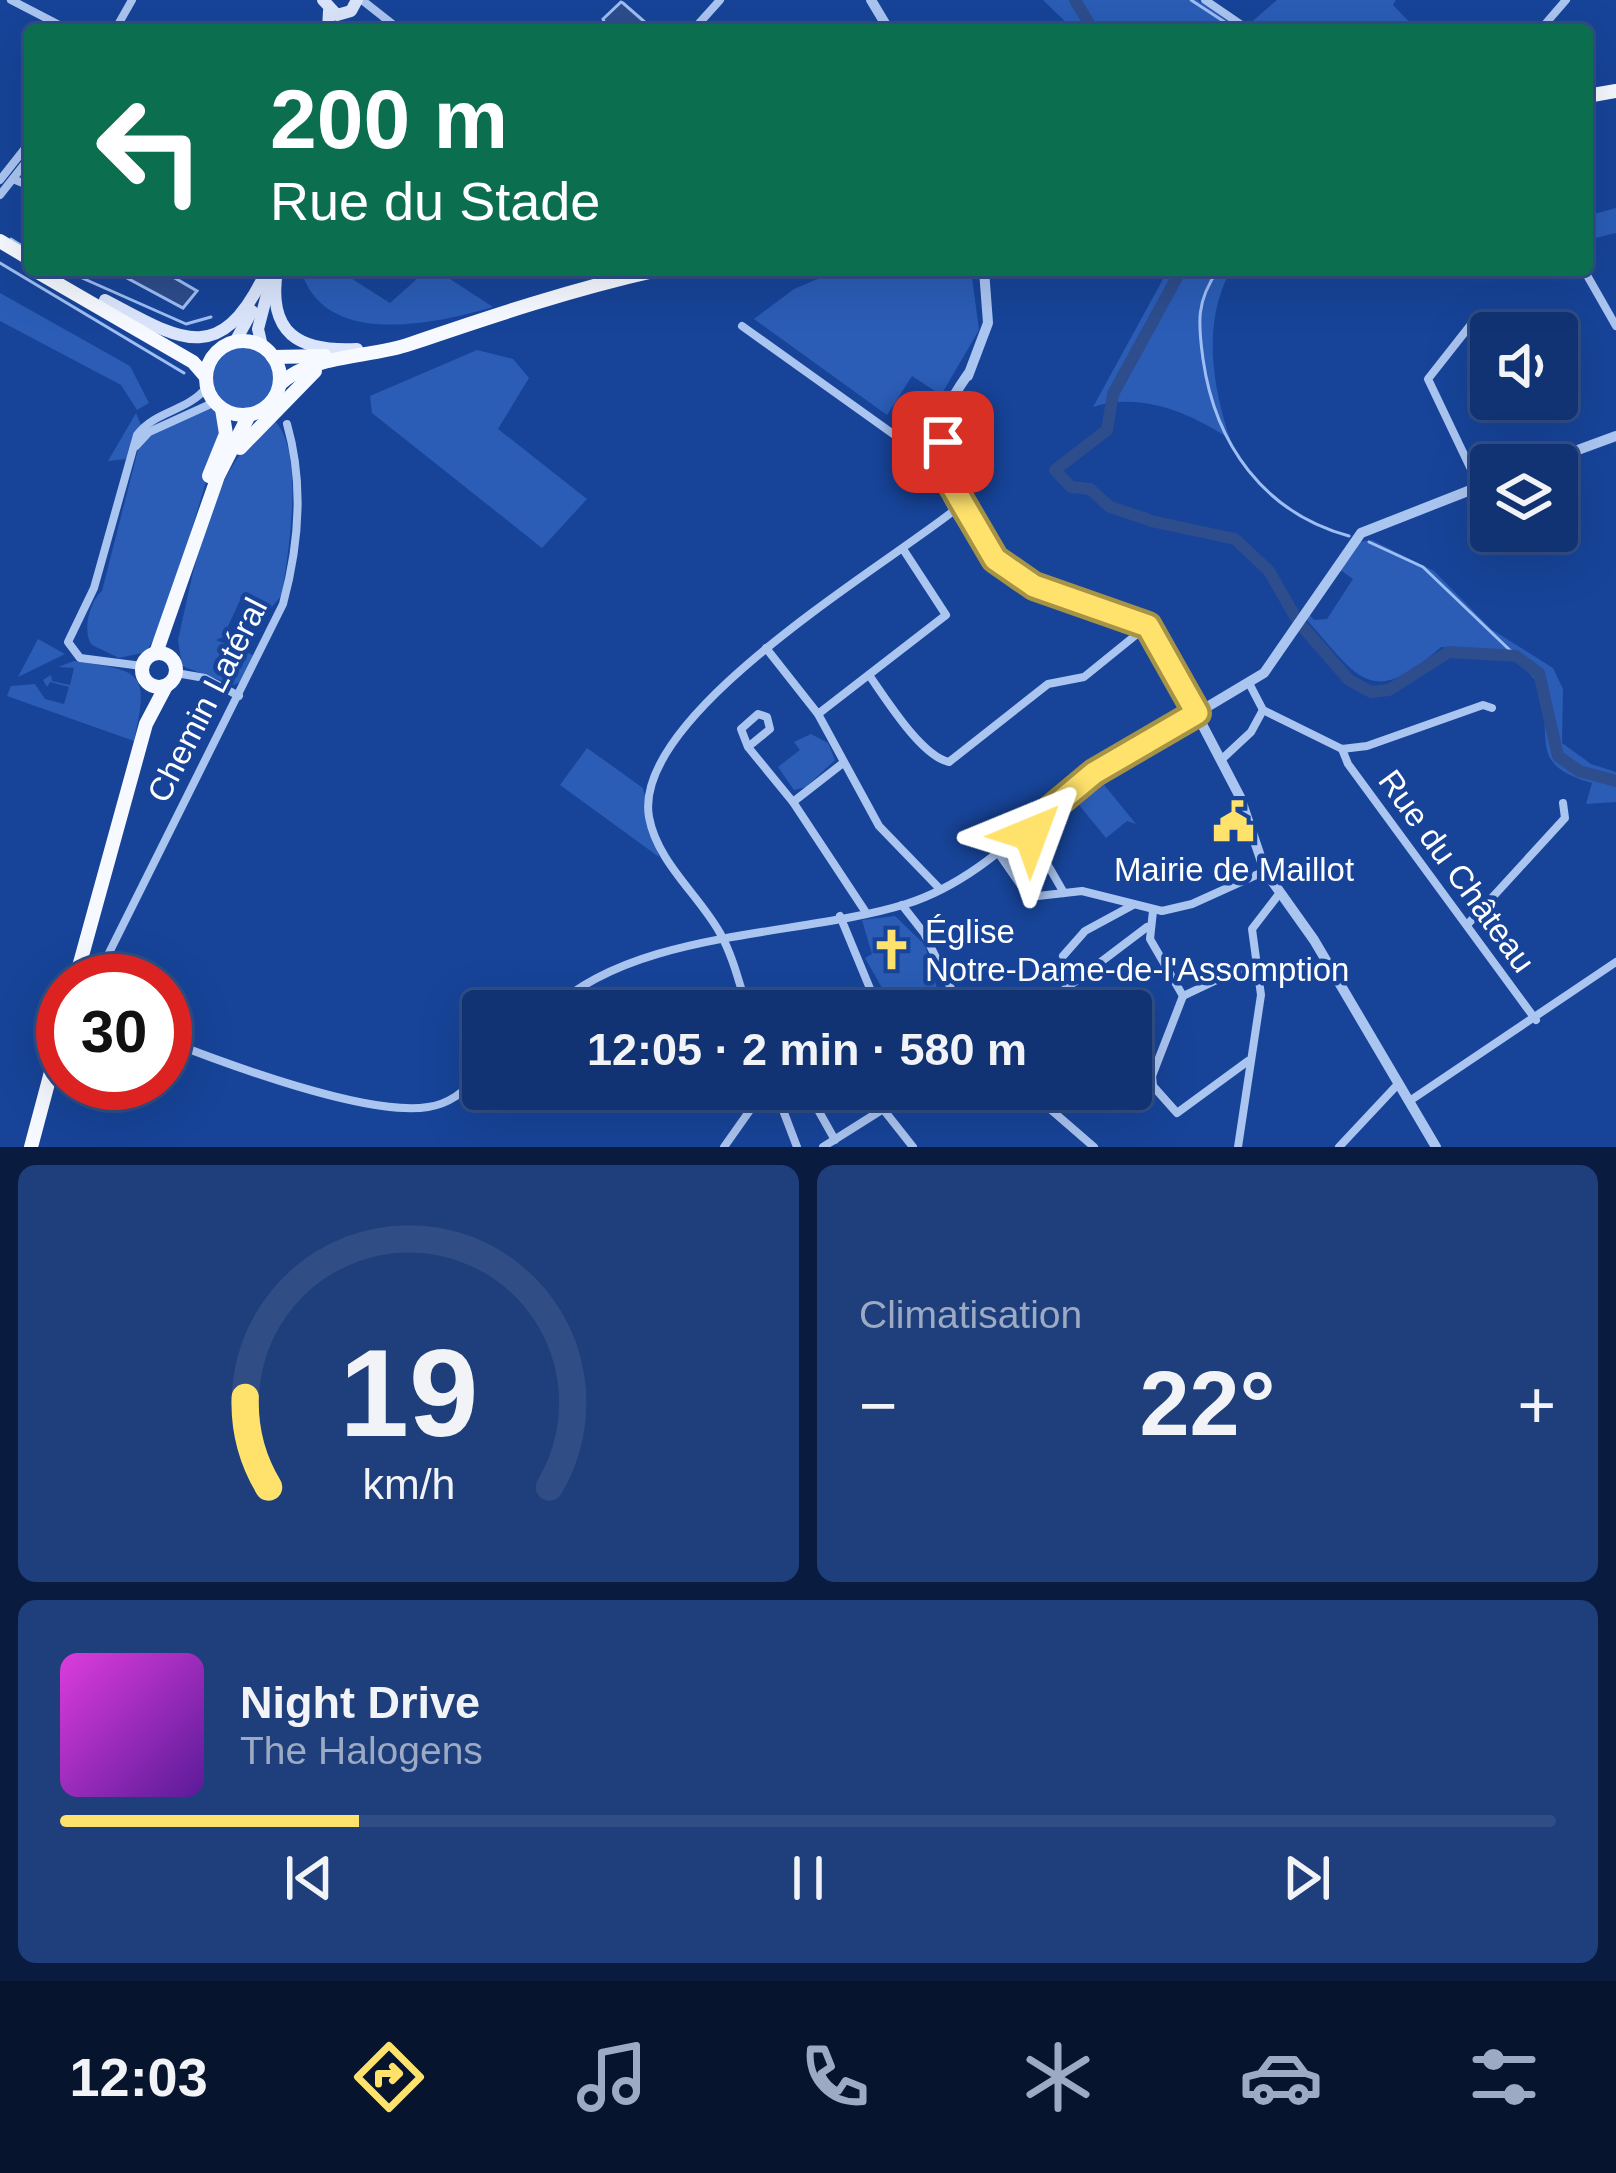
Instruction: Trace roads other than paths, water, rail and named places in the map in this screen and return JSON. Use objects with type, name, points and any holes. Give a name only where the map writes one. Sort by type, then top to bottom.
[{"type":"main road","points":[[0,241],[24,260]]},
{"type":"main road","points":[[49,276],[193,362],[218,406],[226,434],[200,509],[189,563]]},
{"type":"main road","points":[[61,276],[170,334],[201,339],[236,323],[266,276]]},
{"type":"main road","points":[[105,300],[193,351],[218,350],[235,342],[267,276]]},
{"type":"main road","points":[[268,276],[258,329],[280,384]]},
{"type":"main road","points":[[270,276],[286,330],[310,346],[356,353]]},
{"type":"main road","points":[[146,724],[144,674],[163,655],[206,511],[249,415],[269,405],[280,384],[301,370],[356,353],[424,338],[551,296],[633,276]]},
{"type":"main road","points":[[235,342],[317,358],[356,353]]},
{"type":"main road","points":[[206,382],[218,350]]},
{"type":"main road","points":[[206,511],[248,435],[280,411],[304,378],[356,353]]},
{"type":"main road","points":[[218,406],[249,415]]},
{"type":"main road","points":[[82,954],[146,724],[171,680],[163,655]]},
{"type":"main road","points":[[144,674],[171,680]]},
{"type":"main road","points":[[31,1147],[41,1110]]},
{"type":"street","points":[[11,0],[57,24]]},
{"type":"street","points":[[698,24],[720,0]]},
{"type":"street","points":[[1205,0],[1241,24]]},
{"type":"street","points":[[1545,24],[1566,0]]},
{"type":"street","points":[[344,6],[392,22]]},
{"type":"street","points":[[344,6],[392,22]]},
{"type":"street","points":[[0,179],[24,150]]},
{"type":"street","points":[[0,165],[16,160]]},
{"type":"street","points":[[0,195],[24,165]]},
{"type":"street","points":[[13,179],[24,184]]},
{"type":"street","points":[[984,276],[988,323],[968,374],[941,422],[939,456],[959,507],[985,546],[1034,586],[1148,626],[1246,811],[1265,871],[1314,940],[1436,1147]]},
{"type":"street","points":[[1587,276],[1616,326]]},
{"type":"street","points":[[1470,325],[1429,379],[1470,456]]},
{"type":"street","points":[[742,326],[916,450],[939,456]]},
{"type":"street","points":[[144,674],[80,658],[68,642],[94,588],[137,435],[148,422],[192,403],[206,382]]},
{"type":"street","points":[[130,458],[144,435],[218,406]]},
{"type":"street","name":"Chemin Latéral","points":[[108,954],[271,634],[295,555],[297,458],[286,424]]},
{"type":"street","points":[[1578,450],[1616,436]]},
{"type":"street","points":[[580,990],[722,936],[902,905],[940,889],[999,854],[1094,773],[1250,685],[1358,537],[1470,490]]},
{"type":"street","points":[[741,990],[722,936],[661,851],[649,819],[649,796],[674,737],[766,648],[959,507]]},
{"type":"street","points":[[818,715],[947,613],[903,549]]},
{"type":"street","points":[[869,675],[914,735],[936,757],[949,762],[1048,684],[1084,676],[1148,626]]},
{"type":"street","points":[[766,648],[818,715],[890,841],[940,889]]},
{"type":"street","points":[[171,680],[206,678],[238,696]]},
{"type":"street","points":[[1250,685],[1263,710],[1342,749],[1367,746],[1483,704],[1492,708]]},
{"type":"street","points":[[1221,760],[1251,732],[1263,710]]},
{"type":"street","points":[[748,747],[770,729],[766,716],[758,714],[741,729],[748,747],[794,802],[865,911]]},
{"type":"street","name":"Rue du Château","points":[[1342,749],[1348,764],[1536,1020]]},
{"type":"street","points":[[794,802],[843,763]]},
{"type":"street","points":[[1467,925],[1565,818],[1563,803]]},
{"type":"street","points":[[1027,829],[1064,893]]},
{"type":"street","points":[[999,854],[1029,897],[1082,891],[1154,911],[1192,904],[1265,871]]},
{"type":"street","points":[[1238,1147],[1261,995],[1252,929],[1280,894]]},
{"type":"street","points":[[1063,956],[1085,931],[1134,904]]},
{"type":"street","points":[[902,905],[924,933],[948,990]]},
{"type":"street","points":[[1064,990],[1148,927],[1154,911]]},
{"type":"street","points":[[840,916],[871,990]]},
{"type":"street","points":[[1148,927],[1172,985],[1184,996]]},
{"type":"street","points":[[1248,1061],[1177,1113],[1153,1086],[1152,1076],[1184,996],[1255,962]]},
{"type":"street","points":[[1411,1100],[1616,962]]},
{"type":"street","points":[[192,1050],[252,1071],[412,1109],[447,1102],[462,1090]]},
{"type":"street","points":[[1339,1147],[1400,1082]]},
{"type":"street","points":[[724,1147],[750,1110]]},
{"type":"street","points":[[783,1110],[797,1147]]},
{"type":"street","points":[[818,1110],[835,1141]]},
{"type":"street","points":[[824,1147],[882,1110]]},
{"type":"street","points":[[884,1110],[913,1147]]},
{"type":"street","points":[[1052,1110],[1094,1147]]},
{"type":"waterway","points":[[1075,0],[1089,24]]},
{"type":"waterway","points":[[1191,0],[1228,24]]},
{"type":"waterway","points":[[11,239],[24,247]]},
{"type":"waterway","points":[[0,263],[184,373]]},
{"type":"waterway","points":[[78,276],[186,324],[211,317]]},
{"type":"waterway","points":[[1147,519],[1110,507],[1090,489],[1071,487],[1055,470],[1107,430],[1113,394],[1178,276]]},
{"type":"waterway","points":[[1214,276],[1202,302],[1200,334],[1209,390],[1232,446],[1249,471],[1292,511],[1349,536]]},
{"type":"waterway","points":[[1151,521],[1235,539],[1269,571],[1296,618]]},
{"type":"waterway","points":[[1369,542],[1423,567],[1516,656]]},
{"type":"waterway","points":[[1302,626],[1349,680],[1371,692],[1389,690],[1449,652],[1516,656],[1539,673],[1558,756],[1579,771],[1616,781]]},
{"type":"place","name":"Mairie de Maillot","points":[[1234,821]]},
{"type":"place","name":"Église Notre-Dame-de-l'Assomption","points":[[891,950]]}]
